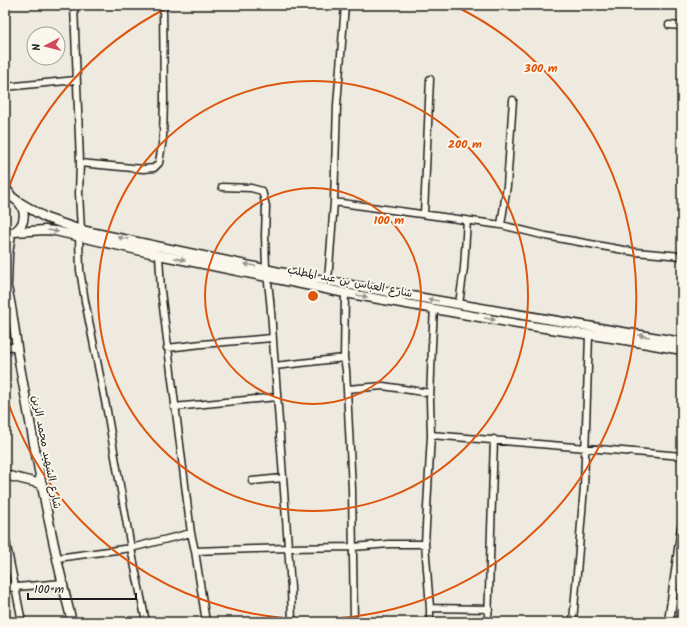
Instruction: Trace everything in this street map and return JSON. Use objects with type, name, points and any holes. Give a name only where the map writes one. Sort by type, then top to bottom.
[{"type":"street","points":[[74,5],[80,163],[80,270],[146,622]]},
{"type":"street","points":[[80,163],[143,169],[154,168],[159,164],[163,138],[164,99],[163,5]]},
{"type":"street","points":[[328,281],[345,5]]},
{"type":"street","points":[[669,25],[682,26]]},
{"type":"street","points":[[424,214],[430,79]]},
{"type":"street","points":[[5,87],[76,80]]},
{"type":"street","points":[[501,225],[507,186],[513,100]]},
{"type":"street","points":[[5,187],[8,196]]},
{"type":"street","points":[[222,187],[251,188],[262,191],[266,206],[265,235],[267,272],[271,303],[272,338],[291,588],[292,622]]},
{"type":"street","name":"شارع العباس بن عبد المطلب","points":[[8,196],[46,218],[80,233],[159,255],[328,281],[682,342]]},
{"type":"street","points":[[10,234],[20,226],[24,218],[23,210],[19,202]]},
{"type":"street","points":[[334,202],[501,225],[546,236],[635,252],[682,256]]},
{"type":"street","points":[[460,304],[467,220]]},
{"type":"street","name":"شارع العباس بن عبد المطلب","points":[[10,234],[45,230],[80,233],[267,272],[345,293],[682,350]]},
{"type":"street","name":"شارع الشهيد محمد الزبن","points":[[10,234],[6,282],[12,313],[16,347],[57,558],[72,622]]},
{"type":"street","points":[[159,255],[161,291],[174,407],[191,533],[206,622]]},
{"type":"street","points":[[345,293],[344,358],[347,388],[354,622]]},
{"type":"street","points":[[430,622],[425,544],[431,435],[430,393],[434,308]]},
{"type":"street","points":[[573,622],[586,448],[589,335]]},
{"type":"street","points":[[167,348],[272,338]]},
{"type":"street","points":[[5,347],[16,347]]},
{"type":"street","points":[[275,366],[344,358]]},
{"type":"street","points":[[347,388],[383,386],[430,393]]},
{"type":"street","points":[[174,407],[277,397]]},
{"type":"street","points":[[431,435],[682,456]]},
{"type":"street","points":[[488,622],[494,440]]},
{"type":"street","points":[[5,475],[42,484]]},
{"type":"street","points":[[252,481],[283,478]]},
{"type":"street","points":[[669,622],[682,527]]},
{"type":"street","points":[[57,558],[131,548],[191,533]]},
{"type":"street","points":[[5,536],[22,622]]},
{"type":"street","points":[[195,551],[425,544]]},
{"type":"street","points":[[5,588],[63,583]]},
{"type":"street","points":[[430,608],[489,609]]}]
